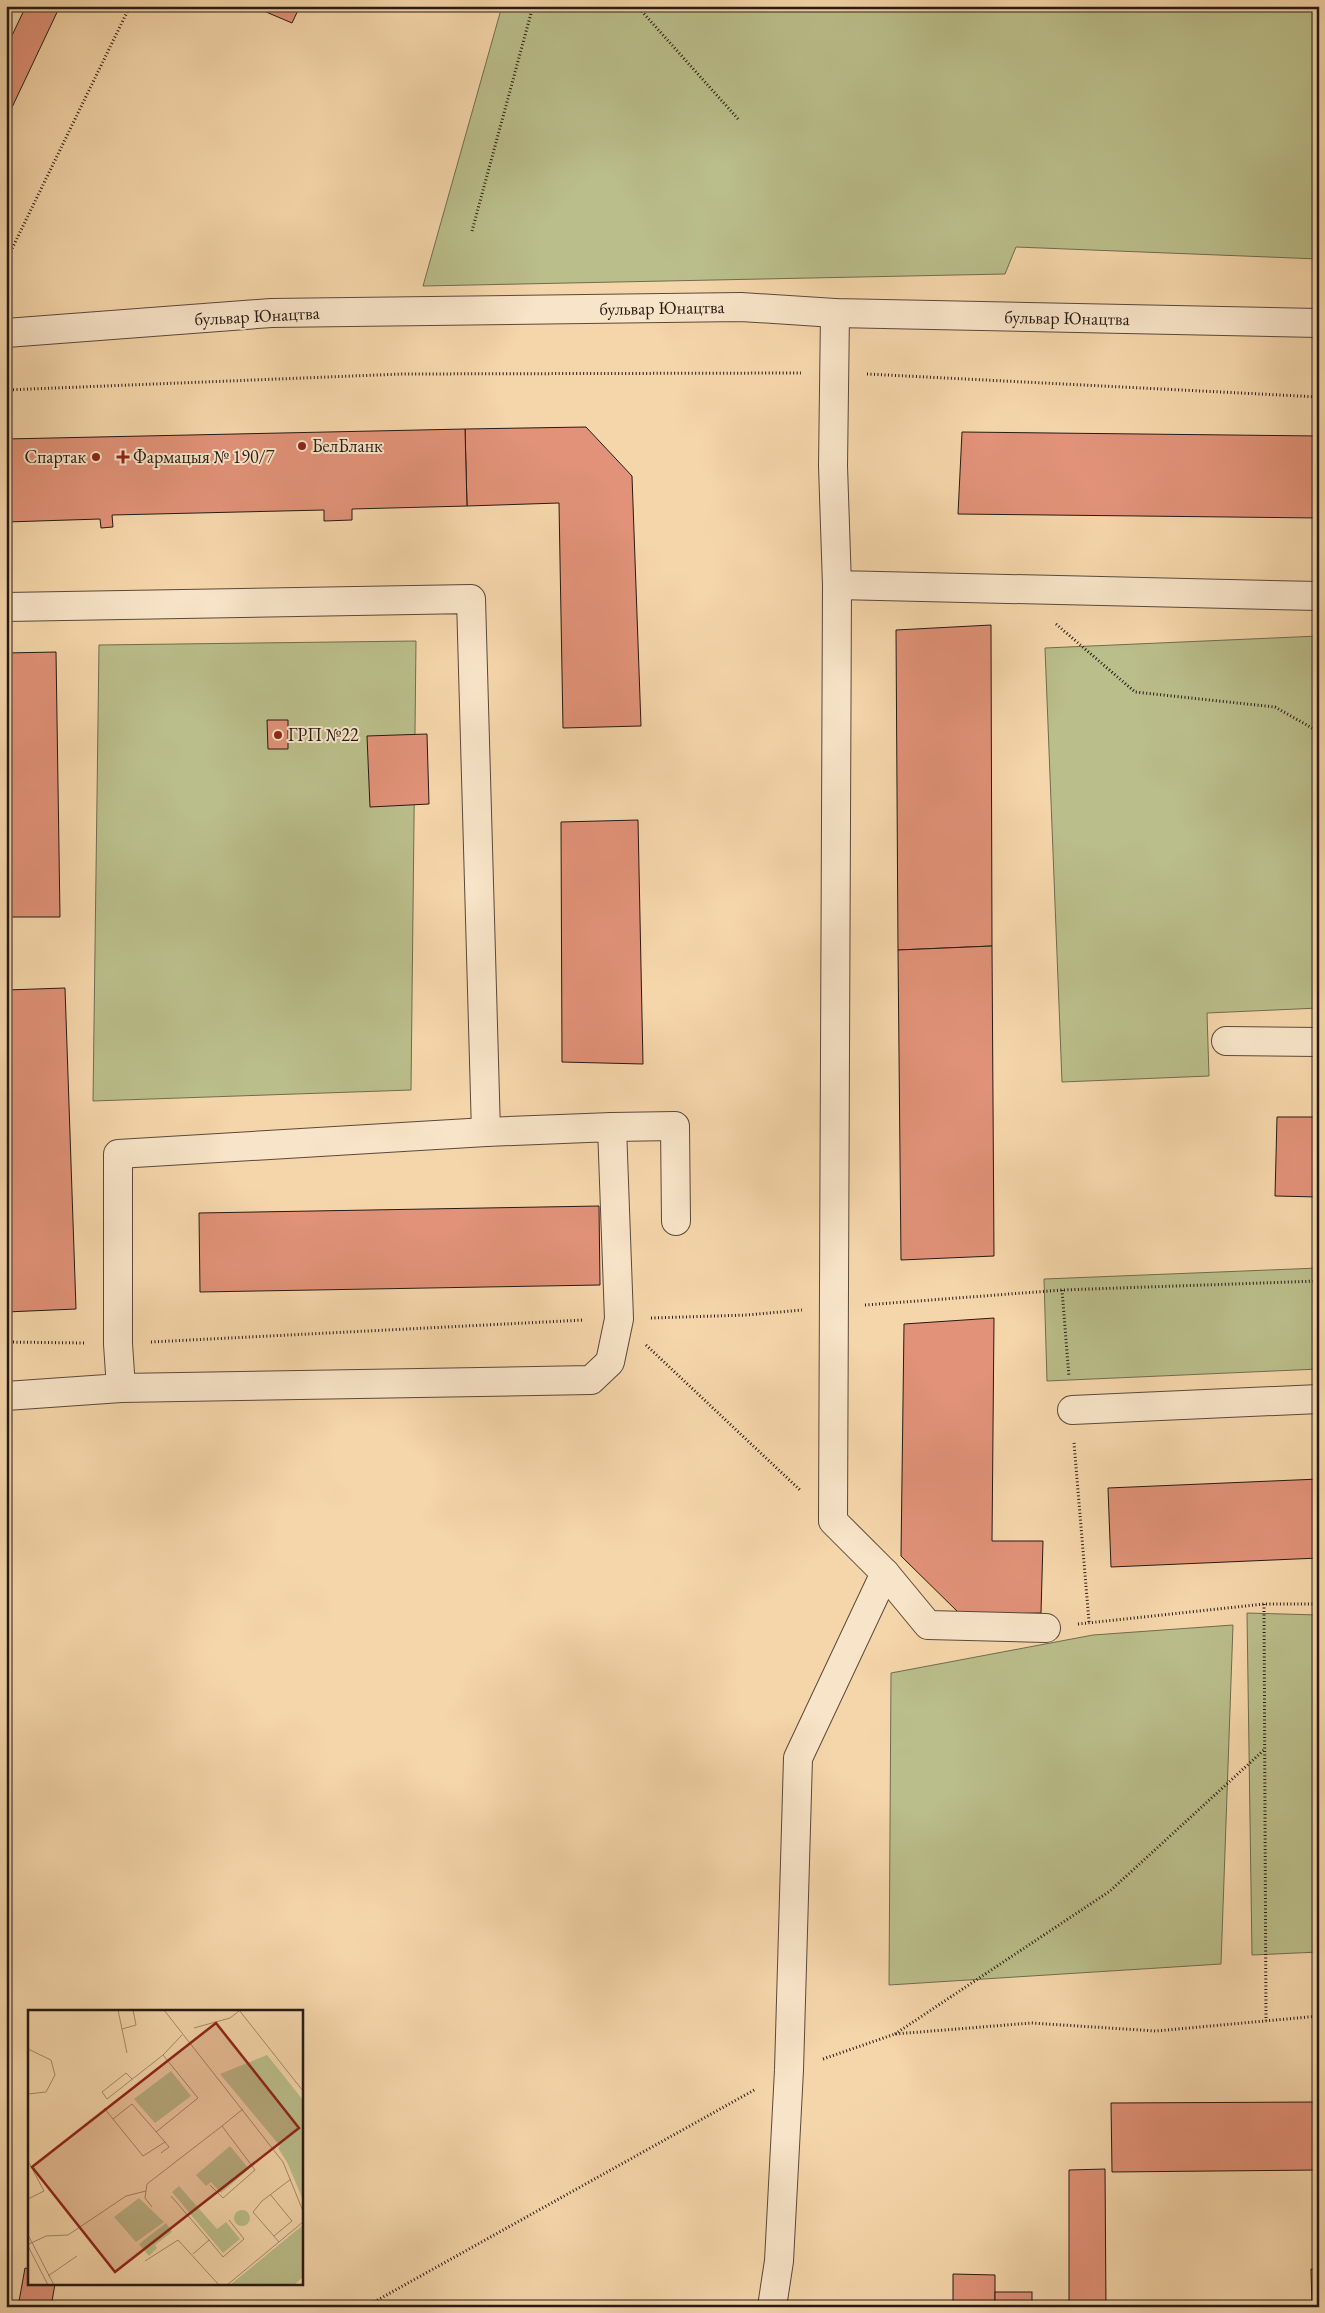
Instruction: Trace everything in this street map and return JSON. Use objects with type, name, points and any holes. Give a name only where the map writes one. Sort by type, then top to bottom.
[{"type":"street","name":"бульвар Юнацтва","points":[[6,333],[271,313],[741,307],[835,313],[1319,324]]},
{"type":"street","points":[[835,313],[833,466],[837,585],[836,1307],[833,1521],[885,1573],[928,1625],[1046,1628]]},
{"type":"street","points":[[837,585],[1319,596]]},
{"type":"street","points":[[6,607],[471,599],[486,1132]]},
{"type":"street","points":[[1226,1040],[1319,1042]]},
{"type":"street","points":[[121,1388],[118,1344],[118,1154],[486,1132],[675,1126],[676,1221]]},
{"type":"street","points":[[6,1396],[121,1388],[591,1380],[610,1362],[619,1319],[612,1127]]},
{"type":"street","points":[[1072,1410],[1319,1399]]},
{"type":"street","points":[[772,2307],[779,2260],[789,2070],[798,1758],[885,1573]]},
{"type":"path","points":[[6,261],[130,6]]},
{"type":"path","points":[[472,231],[533,6]]},
{"type":"path","points":[[637,6],[739,120]]},
{"type":"path","points":[[6,390],[402,374],[834,373],[1319,397]]},
{"type":"path","points":[[1053,621],[1135,692],[1275,707],[1319,732]]},
{"type":"path","points":[[6,1342],[118,1344],[619,1319],[748,1315],[1062,1290],[1319,1281]]},
{"type":"path","points":[[1062,1290],[1089,1622]]},
{"type":"path","points":[[619,1319],[833,1521]]},
{"type":"path","points":[[1264,1604],[1266,2021]]},
{"type":"path","points":[[1046,1628],[1264,1604],[1319,1604]]},
{"type":"path","points":[[895,2034],[1110,1891],[1265,1749]]},
{"type":"path","points":[[365,2307],[789,2070],[895,2034],[1031,2023],[1156,2031],[1319,2016]]},
{"type":"green space","points":[[502,6],[1319,6],[1319,259],[1016,247],[1005,274],[423,286]]},
{"type":"green space","points":[[1319,636],[1319,1008],[1207,1013],[1209,1076],[1062,1082],[1045,648]]},
{"type":"green space","points":[[416,641],[411,1090],[93,1101],[99,645]]},
{"type":"green space","points":[[1319,1268],[1319,1369],[1047,1381],[1044,1279]]},
{"type":"green space","points":[[1247,1613],[1319,1615],[1319,1952],[1252,1955]]},
{"type":"green space","points":[[1233,1625],[1221,1964],[889,1985],[891,1673],[1093,1635]]},
{"type":"building","points":[[26,6],[60,6],[6,120],[6,48]]},
{"type":"building","points":[[252,6],[300,6],[292,23]]},
{"type":"building","points":[[586,427],[632,476],[641,726],[563,728],[559,503],[467,506],[465,429]]},
{"type":"building","points":[[465,429],[467,506],[352,509],[352,520],[324,521],[324,510],[112,515],[113,527],[101,528],[100,519],[6,522],[6,439]]},
{"type":"building","points":[[962,432],[1319,436],[1319,518],[958,514]]},
{"type":"building","points":[[991,625],[992,946],[898,950],[896,630]]},
{"type":"building","points":[[56,652],[60,917],[6,917],[6,653]]},
{"type":"building","name":"ГРП №22","points":[[267,720],[288,720],[288,749],[268,749]]},
{"type":"building","points":[[427,734],[429,804],[370,807],[367,736]]},
{"type":"building","points":[[638,820],[643,1064],[562,1062],[561,822]]},
{"type":"building","points":[[992,946],[994,1256],[901,1260],[898,950]]},
{"type":"building","points":[[65,988],[76,1309],[6,1312],[6,990]]},
{"type":"building","points":[[1277,1117],[1319,1117],[1319,1197],[1275,1196]]},
{"type":"building","points":[[599,1206],[600,1285],[200,1292],[199,1213]]},
{"type":"building","points":[[994,1318],[992,1541],[1043,1541],[1041,1613],[961,1615],[901,1556],[904,1324]]},
{"type":"building","points":[[1319,1479],[1319,1558],[1111,1567],[1108,1488]]},
{"type":"building","points":[[1319,2102],[1319,2170],[1112,2172],[1111,2103]]},
{"type":"building","points":[[1105,2169],[1106,2307],[1069,2307],[1069,2170]]},
{"type":"building","points":[[25,2268],[28,2269],[28,2286],[55,2286],[51,2307],[18,2307]]},
{"type":"building","points":[[1311,2269],[1319,2269],[1319,2307],[1312,2307]]},
{"type":"building","points":[[953,2274],[995,2275],[995,2307],[953,2307]]},
{"type":"building","points":[[995,2292],[1032,2292],[1032,2307],[995,2307]]},
{"type":"place","name":"БелБланк","points":[[302,446]]},
{"type":"place","name":"Спартак","points":[[96,457]]},
{"type":"place","name":"Фармацыя № 190/7","points":[[123,457]]},
{"type":"place","name":"ГРП №22","points":[[278,735]]}]
